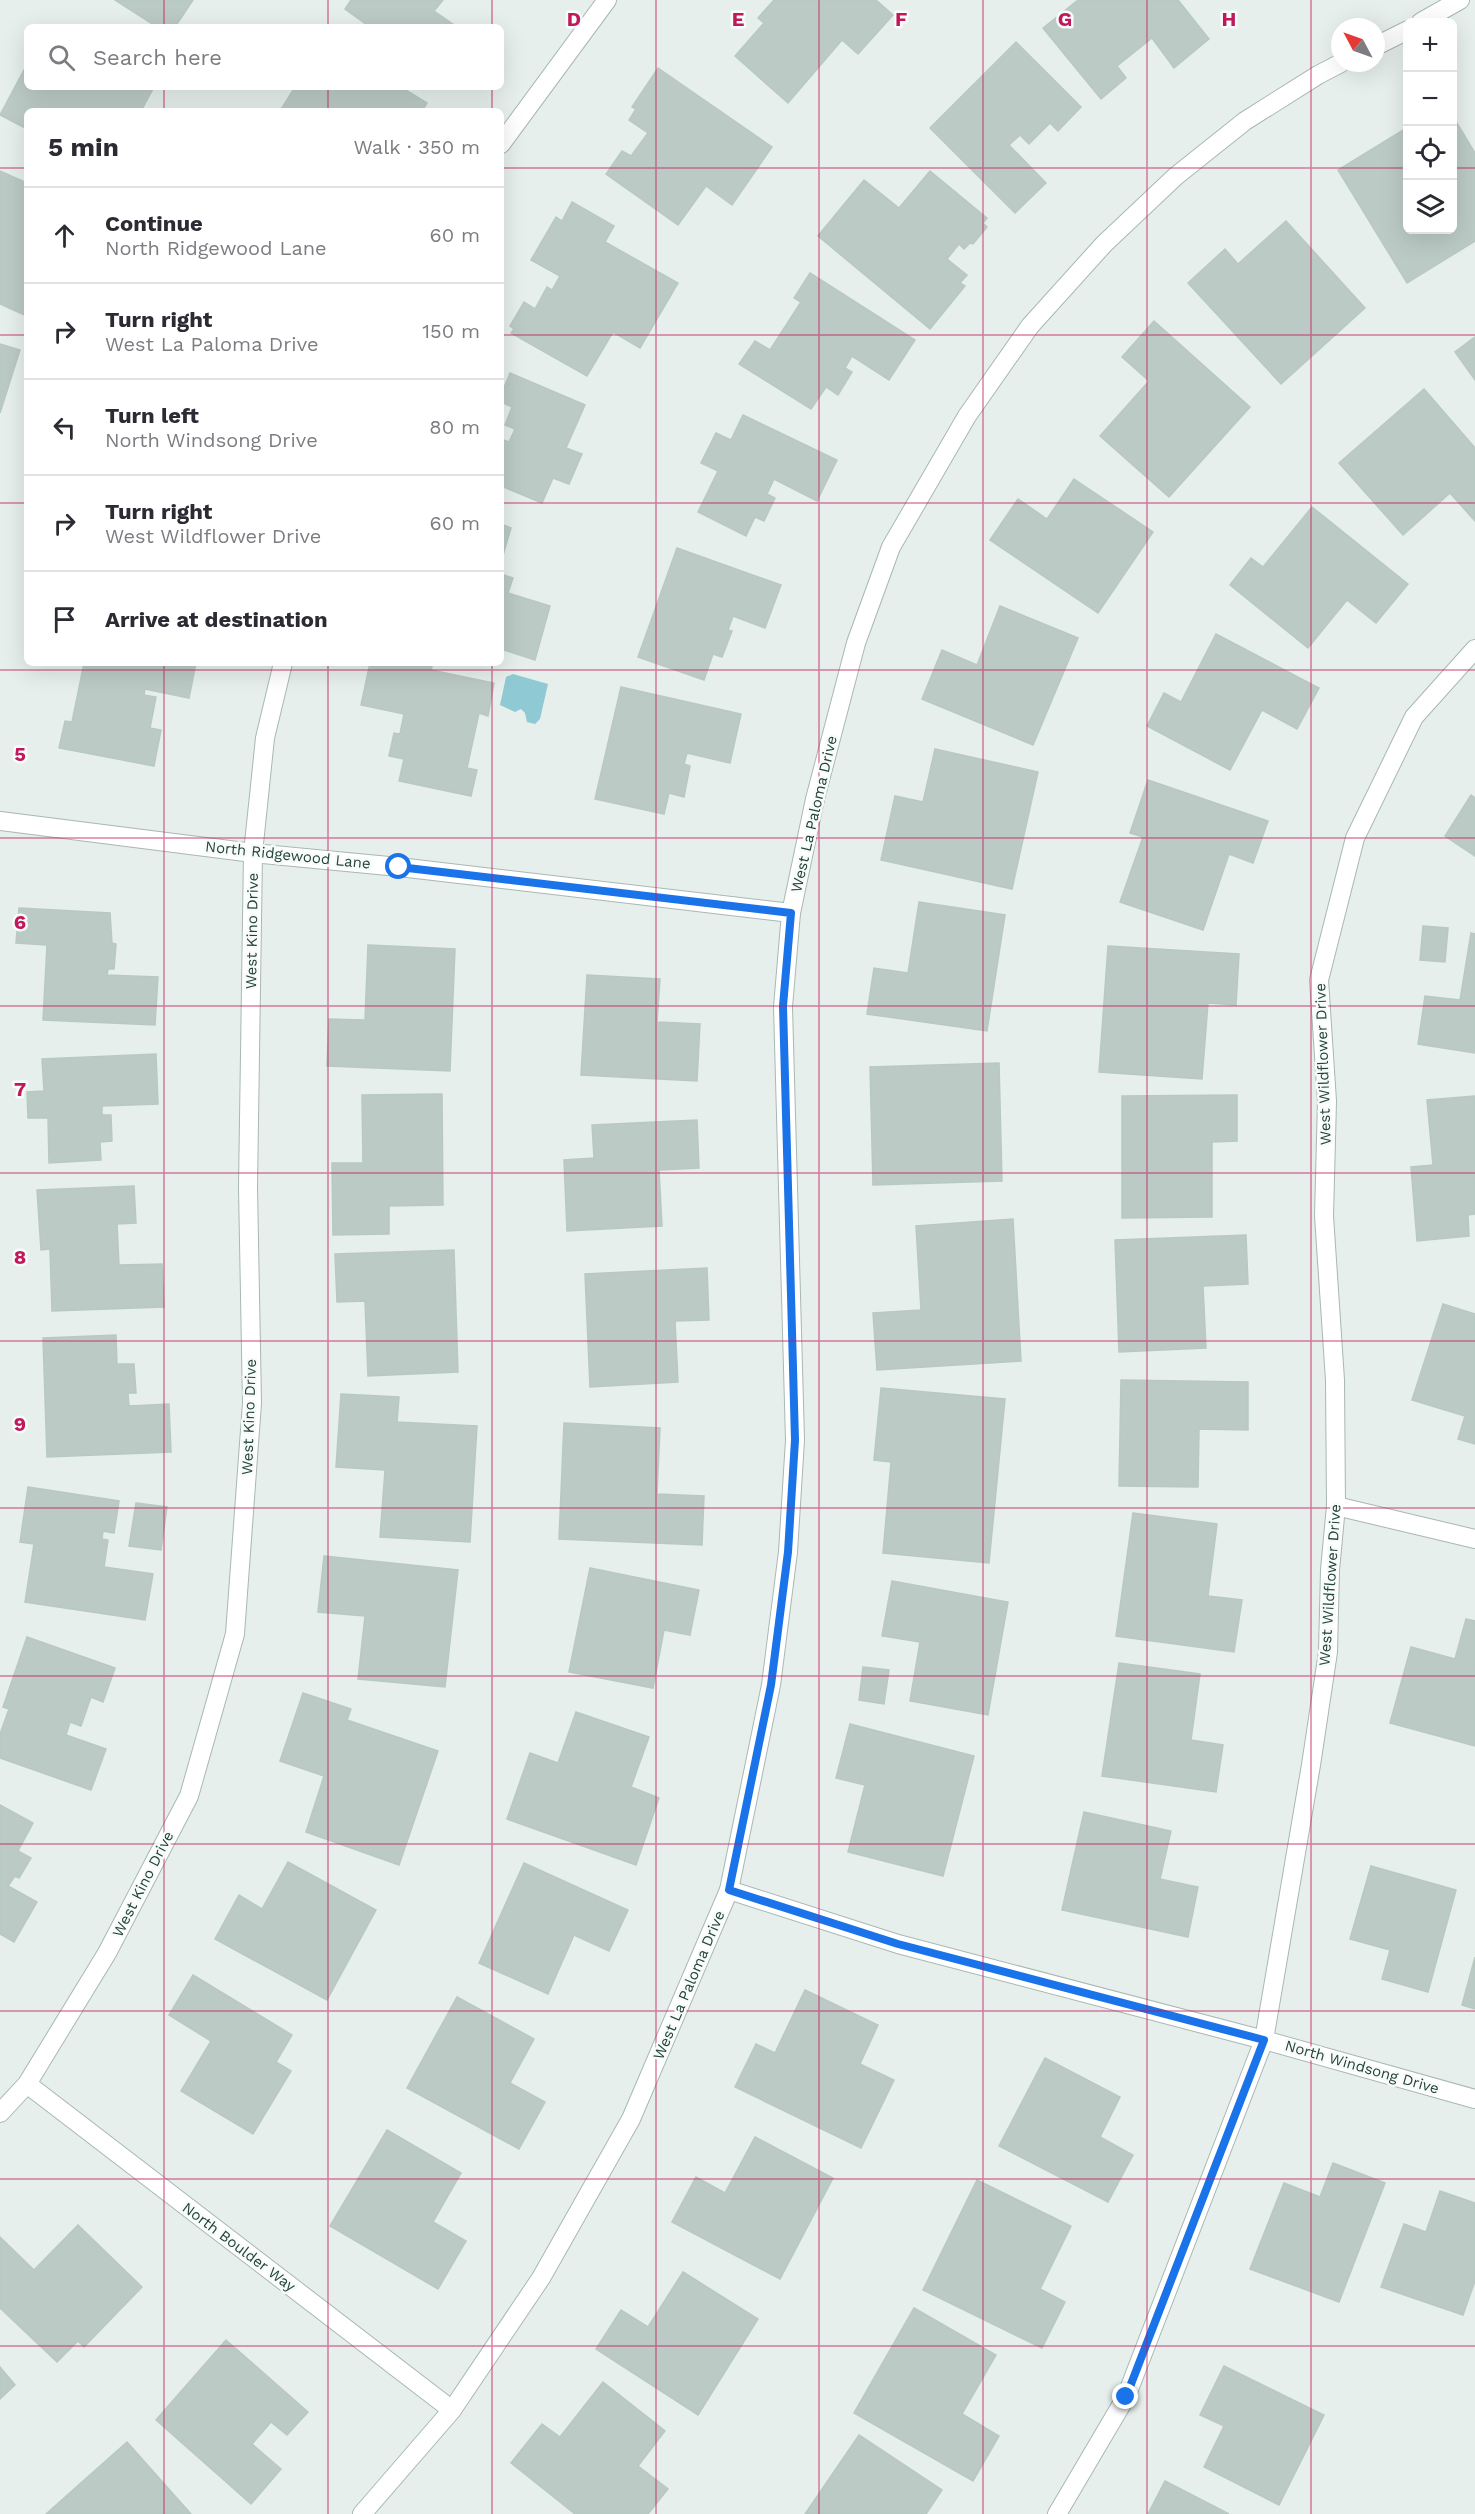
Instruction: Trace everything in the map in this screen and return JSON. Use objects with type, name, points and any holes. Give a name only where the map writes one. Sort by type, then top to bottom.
[{"type":"street","points":[[504,140],[607,0]]},
{"type":"street","points":[[1428,18],[1460,0]]},
{"type":"street","points":[[1385,41],[1403,32]]},
{"type":"street","name":"West La Paloma Drive","points":[[362,2514],[452,2410],[541,2278],[631,2119],[729,1890],[771,1685],[788,1552],[795,1440],[783,1006],[791,913],[815,799],[856,643],[891,547],[967,416],[1030,326],[1104,244],[1176,176],[1245,121],[1331,68]]},
{"type":"street","name":"West Wildflower Drive","points":[[1057,2514],[1126,2397],[1264,2040],[1328,1653],[1330,1570],[1336,1506],[1335,1380],[1324,1216],[1327,1101],[1319,980],[1355,838],[1414,717],[1475,650]]},
{"type":"street","name":"West Kino Drive","points":[[0,2113],[27,2084],[107,1953],[189,1796],[236,1634],[252,1403],[248,1187],[253,853],[265,738],[282,666]]},
{"type":"street","name":"North Ridgewood Lane","points":[[0,821],[253,853],[399,867],[791,913]]},
{"type":"street","points":[[1336,1506],[1475,1539]]},
{"type":"street","name":"North Windsong Drive","points":[[729,1890],[898,1944],[1264,2040],[1475,2099]]},
{"type":"street","name":"North Boulder Way","points":[[27,2084],[452,2410]]},
{"type":"water","points":[[513,674],[548,684],[540,719],[535,724],[527,722],[525,713],[521,709],[515,712],[500,705],[506,677]]},
{"type":"building","points":[[115,0],[193,0],[177,24],[152,24]]},
{"type":"building","points":[[351,0],[443,0],[434,11],[453,24],[366,24],[345,9]]},
{"type":"building","points":[[774,0],[876,0],[893,15],[858,54],[842,40],[788,103],[735,56],[764,23],[758,18]]},
{"type":"building","points":[[1078,0],[1178,0],[1209,39],[1174,68],[1152,38],[1117,66],[1126,78],[1101,99],[1043,28]]},
{"type":"building","points":[[1016,42],[1081,107],[1058,131],[1050,123],[1029,144],[1020,135],[1009,145],[1046,183],[1015,213],[930,128]]},
{"type":"building","points":[[658,68],[772,147],[732,205],[706,186],[678,225],[606,174],[622,151],[631,156],[648,133],[629,120],[636,109],[632,107]]},
{"type":"building","points":[[24,70],[24,90],[152,90],[143,108],[24,108],[24,127],[0,115]]},
{"type":"building","points":[[293,90],[406,90],[427,103],[424,108],[282,108]]},
{"type":"building","points":[[1457,123],[1475,153],[1475,241],[1407,283],[1338,170],[1403,130],[1403,234],[1457,234]]},
{"type":"building","points":[[0,171],[24,182],[24,315],[0,304]]},
{"type":"building","points":[[930,171],[987,218],[983,223],[987,227],[973,244],[970,243],[964,249],[959,244],[947,259],[967,275],[960,283],[965,286],[930,329],[818,236],[864,180],[899,208]]},
{"type":"building","points":[[572,202],[614,226],[605,242],[678,283],[640,348],[613,332],[587,376],[511,333],[514,329],[510,326],[524,302],[535,309],[547,287],[552,290],[560,276],[531,260],[556,217],[562,221]]},
{"type":"building","points":[[1286,221],[1365,308],[1281,384],[1188,283],[1225,249],[1238,264]]},
{"type":"building","points":[[810,273],[915,340],[889,380],[852,356],[845,368],[852,372],[838,395],[826,387],[811,409],[739,364],[755,341],[770,350],[801,302],[794,298]]},
{"type":"building","points":[[1154,321],[1250,407],[1169,497],[1100,436],[1149,381],[1122,357]]},
{"type":"building","points":[[1475,337],[1475,380],[1455,352]]},
{"type":"building","points":[[0,344],[20,350],[0,413]]},
{"type":"building","points":[[510,373],[585,405],[566,448],[582,454],[569,484],[553,478],[542,503],[504,487],[504,440],[509,442],[515,429],[505,425],[512,407],[504,403],[504,388]]},
{"type":"building","points":[[1424,389],[1475,448],[1475,521],[1450,493],[1403,535],[1339,463]]},
{"type":"building","points":[[743,415],[837,460],[817,501],[774,479],[767,494],[775,498],[764,521],[755,517],[746,536],[698,512],[718,471],[701,463],[716,433],[731,440]]},
{"type":"building","points":[[1074,479],[1153,532],[1098,613],[990,540],[1018,499],[1047,519]]},
{"type":"building","points":[[1312,507],[1408,584],[1376,623],[1347,600],[1308,648],[1230,585],[1251,558],[1263,567]]},
{"type":"building","points":[[504,525],[511,528],[504,552]]},
{"type":"building","points":[[677,548],[781,585],[765,628],[733,616],[728,630],[732,631],[722,657],[713,654],[704,680],[638,657]]},
{"type":"building","points":[[504,575],[513,578],[508,593],[550,606],[535,660],[504,650]]},
{"type":"building","points":[[1000,606],[1078,638],[1033,745],[922,699],[942,650],[977,665]]},
{"type":"building","points":[[1216,634],[1319,688],[1297,729],[1262,710],[1230,770],[1147,726],[1164,693],[1181,702]]},
{"type":"building","points":[[83,666],[195,666],[189,698],[145,689],[144,695],[156,697],[150,728],[161,730],[154,766],[59,748],[65,721],[72,722]]},
{"type":"building","points":[[369,666],[432,666],[431,670],[494,683],[488,716],[479,713],[467,768],[477,770],[471,796],[399,781],[404,759],[389,756],[394,733],[400,734],[404,714],[361,705]]},
{"type":"building","points":[[621,687],[741,714],[730,763],[687,753],[684,764],[690,766],[684,797],[669,793],[664,814],[595,799]]},
{"type":"building","points":[[935,749],[1038,772],[1012,889],[881,860],[895,796],[923,802]]},
{"type":"building","points":[[1148,780],[1268,821],[1253,863],[1229,854],[1203,930],[1120,902],[1143,837],[1130,833]]},
{"type":"building","points":[[1471,795],[1475,798],[1475,856],[1445,836]]},
{"type":"building","points":[[919,902],[1005,915],[987,1031],[867,1014],[874,968],[908,973]]},
{"type":"building","points":[[19,908],[110,913],[112,943],[116,944],[114,969],[108,969],[107,975],[158,977],[155,1025],[43,1020],[47,945],[16,943]]},
{"type":"building","points":[[1423,926],[1448,928],[1445,962],[1420,960]]},
{"type":"building","points":[[1471,933],[1475,934],[1475,1053],[1418,1044],[1425,996],[1460,1000]]},
{"type":"building","points":[[368,945],[455,949],[450,1071],[327,1066],[329,1019],[365,1020]]},
{"type":"building","points":[[1108,946],[1239,954],[1236,1005],[1208,1003],[1202,1079],[1099,1072]]},
{"type":"building","points":[[587,975],[660,979],[657,1022],[700,1024],[697,1081],[581,1075]]},
{"type":"building","points":[[156,1054],[158,1104],[102,1106],[102,1115],[111,1115],[112,1141],[100,1142],[101,1160],[49,1163],[48,1118],[28,1118],[27,1092],[44,1091],[42,1059]]},
{"type":"building","points":[[999,1063],[1002,1181],[873,1185],[870,1067]]},
{"type":"building","points":[[442,1094],[443,1205],[389,1206],[389,1234],[333,1235],[332,1163],[363,1163],[362,1095]]},
{"type":"building","points":[[1237,1095],[1237,1141],[1212,1142],[1212,1217],[1122,1218],[1122,1096]]},
{"type":"building","points":[[1475,1096],[1475,1214],[1468,1215],[1469,1236],[1417,1241],[1411,1167],[1433,1165],[1427,1100]]},
{"type":"building","points":[[697,1120],[699,1168],[659,1170],[662,1226],[567,1231],[564,1160],[594,1158],[592,1125]]},
{"type":"building","points":[[134,1186],[136,1223],[117,1224],[119,1265],[162,1264],[164,1307],[52,1311],[50,1249],[41,1250],[37,1190]]},
{"type":"building","points":[[1013,1219],[1021,1361],[877,1370],[873,1313],[921,1310],[916,1226]]},
{"type":"building","points":[[1246,1235],[1248,1284],[1203,1286],[1206,1348],[1119,1352],[1115,1240]]},
{"type":"building","points":[[454,1250],[458,1372],[368,1376],[365,1301],[337,1302],[335,1254]]},
{"type":"building","points":[[707,1268],[709,1320],[675,1321],[678,1382],[590,1387],[585,1274]]},
{"type":"building","points":[[1443,1304],[1475,1314],[1475,1444],[1458,1439],[1465,1416],[1412,1400]]},
{"type":"building","points":[[116,1335],[117,1364],[134,1364],[136,1393],[128,1393],[129,1406],[169,1404],[171,1452],[47,1457],[43,1338]]},
{"type":"building","points":[[1121,1380],[1248,1382],[1248,1430],[1199,1429],[1198,1487],[1119,1486]]},
{"type":"building","points":[[881,1388],[1005,1399],[989,1563],[883,1553],[891,1462],[874,1460]]},
{"type":"building","points":[[341,1394],[399,1397],[397,1422],[477,1426],[470,1542],[380,1537],[385,1470],[336,1467]]},
{"type":"building","points":[[564,1423],[660,1428],[657,1494],[704,1496],[702,1545],[559,1539]]},
{"type":"building","points":[[28,1487],[119,1501],[114,1533],[103,1531],[102,1539],[108,1540],[104,1567],[153,1574],[145,1620],[25,1602],[34,1544],[20,1542]]},
{"type":"building","points":[[136,1503],[167,1507],[161,1550],[129,1546]]},
{"type":"building","points":[[1133,1513],[1217,1524],[1208,1596],[1242,1600],[1234,1652],[1116,1636]]},
{"type":"building","points":[[324,1556],[458,1570],[445,1687],[358,1679],[365,1616],[318,1612]]},
{"type":"building","points":[[590,1568],[699,1590],[690,1635],[664,1630],[653,1688],[569,1672]]},
{"type":"building","points":[[892,1581],[1008,1602],[988,1715],[910,1701],[920,1642],[882,1636]]},
{"type":"building","points":[[1466,1619],[1475,1621],[1475,1746],[1390,1723],[1411,1647],[1455,1659]]},
{"type":"building","points":[[27,1637],[115,1668],[103,1702],[91,1697],[81,1726],[70,1722],[66,1735],[106,1749],[91,1790],[0,1758],[0,1734],[9,1709],[3,1707]]},
{"type":"building","points":[[1119,1663],[1200,1674],[1191,1740],[1223,1745],[1216,1792],[1102,1776]]},
{"type":"building","points":[[863,1667],[889,1670],[884,1704],[859,1700]]},
{"type":"building","points":[[303,1693],[351,1709],[347,1720],[438,1751],[399,1865],[306,1832],[324,1776],[280,1761]]},
{"type":"building","points":[[576,1712],[649,1737],[631,1787],[659,1798],[636,1865],[507,1819],[530,1753],[558,1763]]},
{"type":"building","points":[[850,1724],[974,1756],[943,1876],[848,1852],[865,1785],[836,1778]]},
{"type":"building","points":[[0,1805],[33,1823],[18,1851],[31,1858],[19,1878],[15,1876],[8,1886],[37,1902],[14,1942],[0,1934]]},
{"type":"building","points":[[1084,1812],[1171,1831],[1160,1879],[1198,1887],[1188,1937],[1062,1910]]},
{"type":"building","points":[[288,1862],[376,1910],[327,2000],[215,1939],[239,1895],[262,1909]]},
{"type":"building","points":[[524,1863],[628,1910],[609,1951],[574,1935],[548,1994],[479,1963]]},
{"type":"building","points":[[1371,1866],[1456,1890],[1428,1992],[1382,1979],[1390,1950],[1350,1939]]},
{"type":"building","points":[[1475,1957],[1475,2009],[1462,2005]]},
{"type":"building","points":[[193,1975],[292,2035],[276,2062],[291,2071],[253,2134],[181,2091],[211,2041],[169,2015]]},
{"type":"building","points":[[805,1990],[878,2025],[860,2064],[894,2080],[861,2148],[735,2087],[756,2044],[775,2053]]},
{"type":"building","points":[[457,1997],[534,2039],[510,2083],[545,2102],[519,2149],[407,2088]]},
{"type":"building","points":[[1045,2058],[1120,2097],[1100,2137],[1133,2155],[1108,2202],[999,2146]]},
{"type":"building","points":[[387,2130],[461,2173],[433,2222],[466,2241],[438,2289],[330,2226]]},
{"type":"building","points":[[755,2137],[833,2178],[780,2279],[672,2222],[696,2177],[725,2193]]},
{"type":"building","points":[[1333,2163],[1385,2183],[1339,2302],[1250,2269],[1284,2183],[1320,2197]]},
{"type":"building","points":[[977,2180],[1071,2226],[1040,2289],[1065,2302],[1042,2348],[923,2290]]},
{"type":"building","points":[[1440,2191],[1475,2203],[1475,2281],[1463,2315],[1381,2287],[1404,2224],[1426,2232]]},
{"type":"building","points":[[78,2225],[142,2287],[84,2347],[78,2341],[57,2362],[0,2308],[0,2237],[34,2270]]},
{"type":"building","points":[[683,2272],[758,2319],[698,2415],[596,2349],[621,2310],[648,2327]]},
{"type":"building","points":[[914,2308],[996,2355],[962,2414],[999,2436],[973,2481],[854,2413]]},
{"type":"building","points":[[226,2340],[308,2412],[287,2435],[271,2422],[252,2444],[281,2469],[251,2504],[156,2420]]},
{"type":"building","points":[[1224,2366],[1324,2415],[1279,2505],[1204,2467],[1224,2426],[1200,2415]]},
{"type":"building","points":[[0,2367],[15,2385],[0,2399]]},
{"type":"building","points":[[603,2382],[665,2431],[638,2466],[668,2489],[648,2514],[575,2514],[511,2463],[542,2424],[560,2437]]},
{"type":"building","points":[[859,2435],[942,2490],[926,2514],[805,2514]]},
{"type":"building","points":[[127,2442],[191,2514],[46,2514]]},
{"type":"building","points":[[1165,2481],[1229,2514],[1148,2514]]},
{"type":"route","points":[[399,867],[791,913],[783,1006],[795,1440],[788,1552],[771,1685],[729,1890],[898,1944],[1264,2040],[1126,2397]]}]
